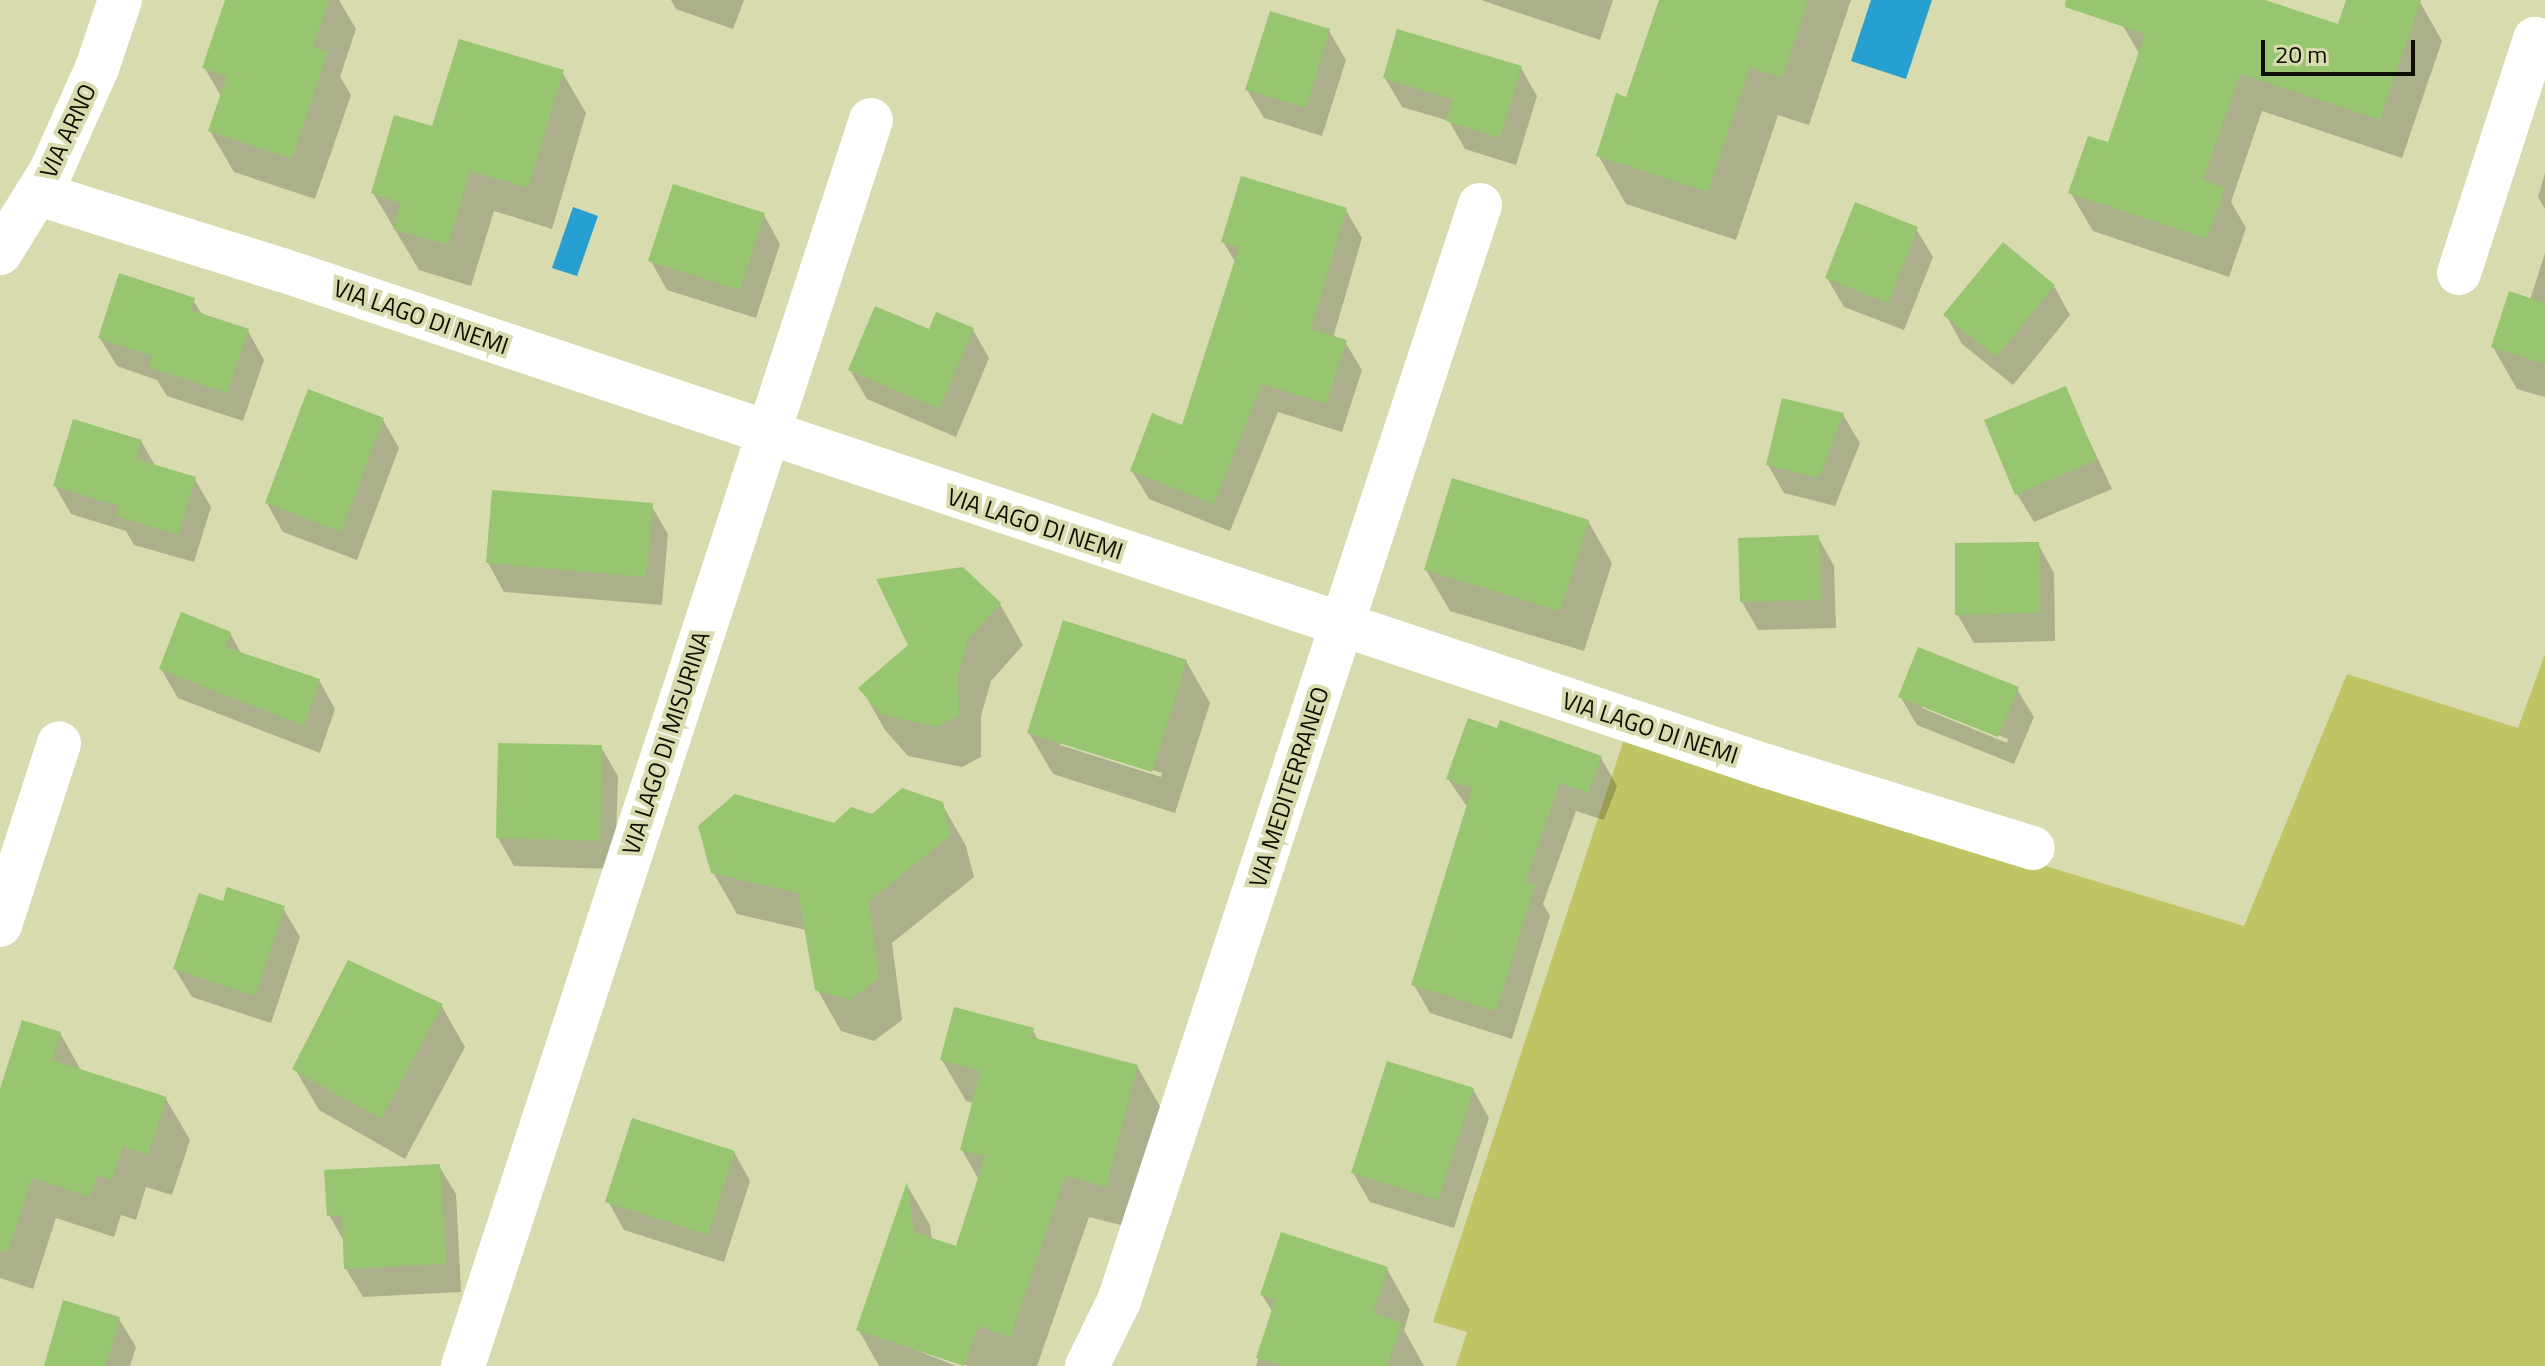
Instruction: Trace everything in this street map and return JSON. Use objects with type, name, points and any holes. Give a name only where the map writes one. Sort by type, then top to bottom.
[{"type":"street","name":"VIA ARNO","points":[[0,253],[39,194],[97,68],[120,0]]},
{"type":"street","points":[[2459,273],[2535,39],[2545,42]]},
{"type":"street","name":"VIA LAGO DI MISURINA","points":[[463,1366],[871,120]]},
{"type":"street","name":"VIA LAGO DI NEMI","points":[[39,194],[282,270],[1342,626],[2033,848]]},
{"type":"street","name":"VIA MEDITERRANEO","points":[[1087,1366],[1119,1301],[1480,205]]},
{"type":"street","points":[[0,925],[59,743]]},
{"type":"green space","points":[[2545,654],[2545,1366],[1456,1366],[1467,1332],[1433,1322],[1624,739],[2244,926],[2347,674],[2518,728]]},
{"type":"water","points":[[1871,0],[1932,0],[1906,79],[1851,61]]},
{"type":"water","points":[[573,207],[598,216],[577,276],[552,268]]},
{"type":"building","points":[[225,0],[329,0],[313,47],[328,52],[292,159],[208,131],[227,76],[202,68]]},
{"type":"building","points":[[1659,0],[1808,0],[1782,78],[1750,67],[1708,192],[1596,156],[1616,93],[1626,97]]},
{"type":"building","points":[[2066,0],[2265,0],[2338,24],[2346,0],[2421,0],[2380,120],[2240,74],[2203,180],[2225,188],[2207,239],[2068,193],[2088,136],[2108,142],[2145,34],[2065,7]]},
{"type":"building","points":[[1270,11],[1330,29],[1306,108],[1245,90]]},
{"type":"building","points":[[1397,29],[1522,66],[1500,138],[1446,121],[1453,100],[1383,78]]},
{"type":"building","points":[[459,39],[564,70],[528,188],[470,171],[448,245],[393,229],[401,203],[371,193],[394,115],[432,126]]},
{"type":"building","points":[[1241,176],[1347,208],[1311,329],[1347,340],[1326,404],[1262,384],[1214,504],[1130,471],[1152,413],[1182,425],[1239,247],[1221,242]]},
{"type":"building","points":[[673,184],[765,213],[740,290],[648,261]]},
{"type":"building","points":[[1855,202],[1918,227],[1888,303],[1825,278]]},
{"type":"building","points":[[2003,242],[2055,285],[1996,357],[1943,315]]},
{"type":"building","points":[[119,273],[195,298],[191,310],[249,329],[227,393],[148,367],[152,356],[98,338]]},
{"type":"building","points":[[2509,291],[2545,303],[2545,364],[2491,347]]},
{"type":"building","points":[[875,306],[929,329],[936,312],[974,328],[939,409],[848,370]]},
{"type":"building","points":[[2066,386],[2097,460],[2015,495],[1984,420]]},
{"type":"building","points":[[308,389],[384,418],[341,532],[265,503]]},
{"type":"building","points":[[1782,398],[1844,413],[1819,478],[1766,465]]},
{"type":"building","points":[[73,419],[142,440],[136,459],[196,477],[178,535],[116,516],[119,506],[53,486]]},
{"type":"building","points":[[1452,478],[1589,520],[1560,611],[1424,570]]},
{"type":"building","points":[[492,490],[653,503],[646,577],[486,563]]},
{"type":"building","points":[[1819,535],[1821,600],[1740,602],[1738,538]]},
{"type":"building","points":[[2039,542],[2040,613],[1955,615],[1955,543]]},
{"type":"building","points":[[963,567],[1001,603],[968,639],[958,674],[959,715],[937,727],[882,715],[858,688],[908,645],[876,579]]},
{"type":"building","points":[[181,612],[231,632],[225,647],[320,679],[304,726],[159,669]]},
{"type":"building","points":[[1063,620],[1187,660],[1152,772],[1027,733]]},
{"type":"building","points":[[1918,647],[2019,687],[1998,737],[1898,697]]},
{"type":"building","points":[[1468,718],[1497,728],[1500,720],[1602,756],[1588,793],[1560,783],[1525,882],[1535,885],[1496,1011],[1411,985],[1472,788],[1446,779]]},
{"type":"building","points":[[498,743],[602,745],[600,841],[496,838]]},
{"type":"building","points":[[902,788],[943,802],[951,835],[869,901],[879,978],[850,1000],[815,990],[798,893],[711,873],[698,826],[735,794],[834,823],[851,807],[872,814]]},
{"type":"building","points":[[227,887],[285,906],[255,996],[173,969],[199,893],[223,901]]},
{"type":"building","points":[[348,960],[443,1004],[381,1119],[292,1069]]},
{"type":"building","points":[[954,1007],[1034,1028],[1031,1037],[1138,1065],[1106,1187],[1065,1176],[1010,1337],[978,1326],[964,1366],[856,1330],[907,1182],[914,1232],[956,1246],[985,1156],[960,1150],[980,1071],[940,1060]]},
{"type":"building","points":[[22,1020],[61,1032],[52,1060],[167,1097],[148,1155],[123,1146],[112,1180],[98,1175],[90,1197],[32,1178],[8,1252],[0,1251],[0,1089]]},
{"type":"building","points":[[1387,1061],[1474,1088],[1438,1200],[1351,1173]]},
{"type":"building","points":[[632,1118],[735,1151],[708,1235],[605,1202]]},
{"type":"building","points":[[440,1164],[446,1264],[344,1269],[342,1215],[327,1216],[324,1170]]},
{"type":"building","points":[[1281,1232],[1388,1267],[1373,1313],[1402,1323],[1387,1366],[1283,1366],[1256,1358],[1275,1300],[1260,1295]]},
{"type":"building","points":[[63,1300],[120,1317],[106,1366],[44,1366]]}]
